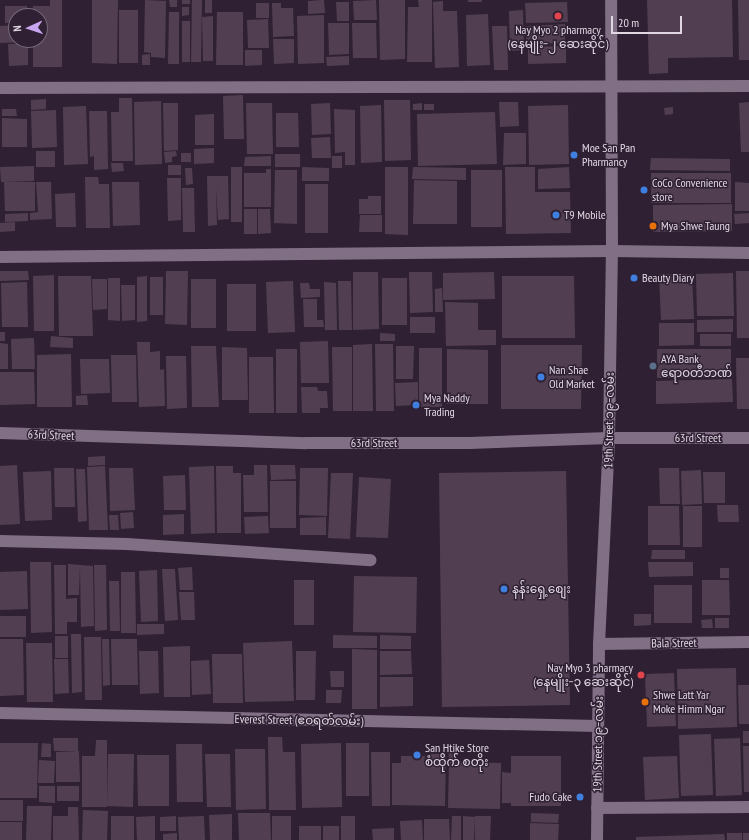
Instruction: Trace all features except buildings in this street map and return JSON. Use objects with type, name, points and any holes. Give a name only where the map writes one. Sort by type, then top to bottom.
[{"type":"street","name":"19th Street ၁၉−လမ်း","points":[[597,840],[599,644],[609,438],[612,251],[611,0]]},
{"type":"street","points":[[0,88],[612,85],[749,86]]},
{"type":"street","points":[[0,257],[612,251],[749,253]]},
{"type":"street","name":"63rd Street","points":[[0,433],[306,443],[470,443],[609,438],[749,438]]},
{"type":"street","points":[[0,541],[127,544],[370,560]]},
{"type":"street","name":"Bala Street","points":[[599,644],[749,642]]},
{"type":"street","name":"Everest Street (ဧ၀ရတ်လမ်း)","points":[[0,714],[598,726]]},
{"type":"street","points":[[597,808],[749,807]]},
{"type":"place","name":"Nay Myo 2 pharmacy (နေမျိုး−၂ ဆေးဆိုင်)","points":[[558,16]]},
{"type":"place","name":"Moe San Pan Pharmancy","points":[[574,155]]},
{"type":"place","name":"CoCo Convenience store","points":[[644,190]]},
{"type":"place","name":"T9 Mobile","points":[[556,215]]},
{"type":"place","name":"Mya Shwe Taung","points":[[653,226]]},
{"type":"place","name":"Beauty Diary","points":[[634,278]]},
{"type":"place","name":"AYA Bank ဧရာ၀တီဘဏ်","points":[[653,366]]},
{"type":"place","name":"Nan Shae Old Market","points":[[541,377]]},
{"type":"place","name":"Mya Naddy Trading","points":[[416,405]]},
{"type":"place","name":"နန်းရှေ့စျေး","points":[[504,589]]},
{"type":"place","name":"Nay Myo 3 pharmacy (နေမျိုး−၃ ဆေးဆိုင်)","points":[[641,675]]},
{"type":"place","name":"Shwe Latt Yar Moke Himm Ngar","points":[[645,702]]},
{"type":"place","name":"San Htike Store စံထိုက် စတိုး","points":[[417,755]]},
{"type":"place","name":"Fudo Cake","points":[[580,797]]}]
